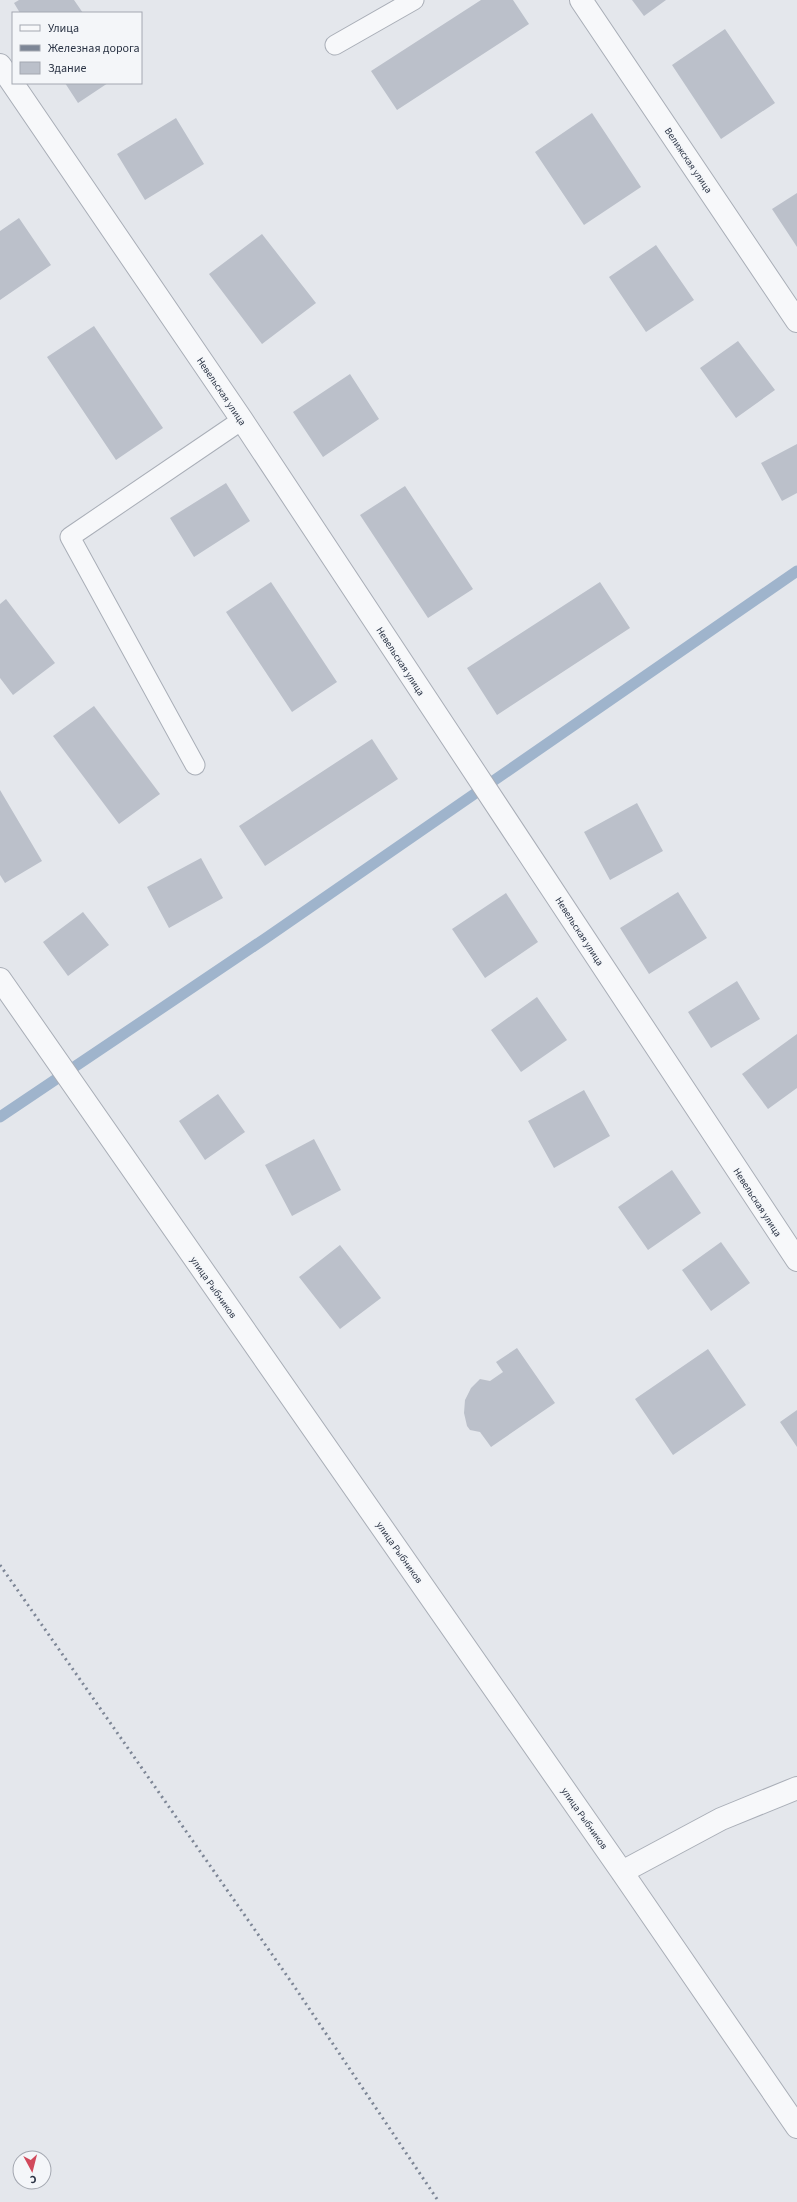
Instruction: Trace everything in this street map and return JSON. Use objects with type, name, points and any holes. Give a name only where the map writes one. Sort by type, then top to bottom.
[{"type":"street","name":"Велижская улица","points":[[581,0],[797,321]]},
{"type":"street","name":"Невельская улица","points":[[0,65],[12,83]]},
{"type":"street","name":"Невельская улица","points":[[13,84],[242,420],[797,1260]]},
{"type":"street","name":"улица Рыбников","points":[[0,979],[622,1872],[797,2127]]},
{"type":"street","points":[[622,1872],[721,1819],[797,1788]]},
{"type":"lane","points":[[335,45],[414,0]]},
{"type":"lane","points":[[195,765],[70,537],[242,420]]},
{"type":"building","points":[[19,0],[74,0],[82,12],[19,12],[14,3]]},
{"type":"building","points":[[481,0],[513,0],[529,24],[397,110],[371,71]]},
{"type":"building","points":[[632,0],[666,0],[644,16]]},
{"type":"building","points":[[725,29],[775,103],[721,139],[672,65]]},
{"type":"building","points":[[66,84],[106,84],[78,103]]},
{"type":"building","points":[[592,113],[641,187],[584,225],[535,152]]},
{"type":"building","points":[[176,118],[204,164],[145,200],[117,154]]},
{"type":"building","points":[[797,193],[797,247],[772,209]]},
{"type":"building","points":[[19,218],[51,265],[0,300],[0,231]]},
{"type":"building","points":[[262,234],[316,303],[262,344],[209,274]]},
{"type":"building","points":[[656,245],[694,300],[646,332],[609,277]]},
{"type":"building","points":[[94,326],[163,428],[116,460],[47,357]]},
{"type":"building","points":[[738,341],[775,390],[736,418],[700,368]]},
{"type":"building","points":[[350,374],[379,419],[323,457],[293,412]]},
{"type":"building","points":[[797,444],[797,493],[782,501],[761,463]]},
{"type":"building","points":[[226,483],[250,521],[194,557],[170,518]]},
{"type":"building","points":[[405,486],[473,589],[428,618],[360,515]]},
{"type":"building","points":[[271,582],[337,682],[292,712],[226,612]]},
{"type":"building","points":[[600,582],[630,628],[497,715],[467,668]]},
{"type":"building","points":[[6,599],[55,663],[13,695],[0,678],[0,604]]},
{"type":"building","points":[[94,706],[160,794],[119,824],[53,736]]},
{"type":"building","points":[[372,739],[398,779],[265,866],[239,826]]},
{"type":"building","points":[[0,790],[42,861],[5,883],[0,875]]},
{"type":"building","points":[[637,803],[663,851],[610,880],[584,832]]},
{"type":"building","points":[[201,858],[223,898],[169,928],[147,887]]},
{"type":"building","points":[[678,892],[707,938],[649,974],[620,928]]},
{"type":"building","points":[[506,893],[538,942],[485,978],[452,929]]},
{"type":"building","points":[[83,912],[109,945],[68,976],[43,942]]},
{"type":"building","points":[[737,981],[760,1019],[711,1048],[688,1012]]},
{"type":"building","points":[[537,997],[567,1040],[521,1072],[491,1030]]},
{"type":"building","points":[[797,1034],[797,1088],[768,1109],[742,1074]]},
{"type":"building","points":[[584,1090],[610,1136],[554,1168],[528,1121]]},
{"type":"building","points":[[218,1094],[245,1132],[205,1160],[179,1121]]},
{"type":"building","points":[[314,1139],[341,1190],[292,1216],[265,1165]]},
{"type":"building","points":[[672,1170],[701,1213],[648,1250],[618,1207]]},
{"type":"building","points":[[721,1242],[750,1283],[711,1311],[682,1270]]},
{"type":"building","points":[[340,1245],[381,1298],[340,1329],[299,1277]]},
{"type":"building","points":[[517,1348],[555,1403],[491,1447],[480,1432],[470,1430],[467,1426],[464,1413],[465,1400],[471,1388],[480,1379],[490,1381],[503,1372],[496,1362]]},
{"type":"building","points":[[708,1349],[746,1405],[673,1455],[635,1399]]},
{"type":"building","points":[[797,1410],[797,1447],[780,1422]]},
{"type":"waterway","points":[[0,1117],[266,938],[797,571]]},
{"type":"railway","points":[[0,1565],[292,1983],[439,2202]]}]
